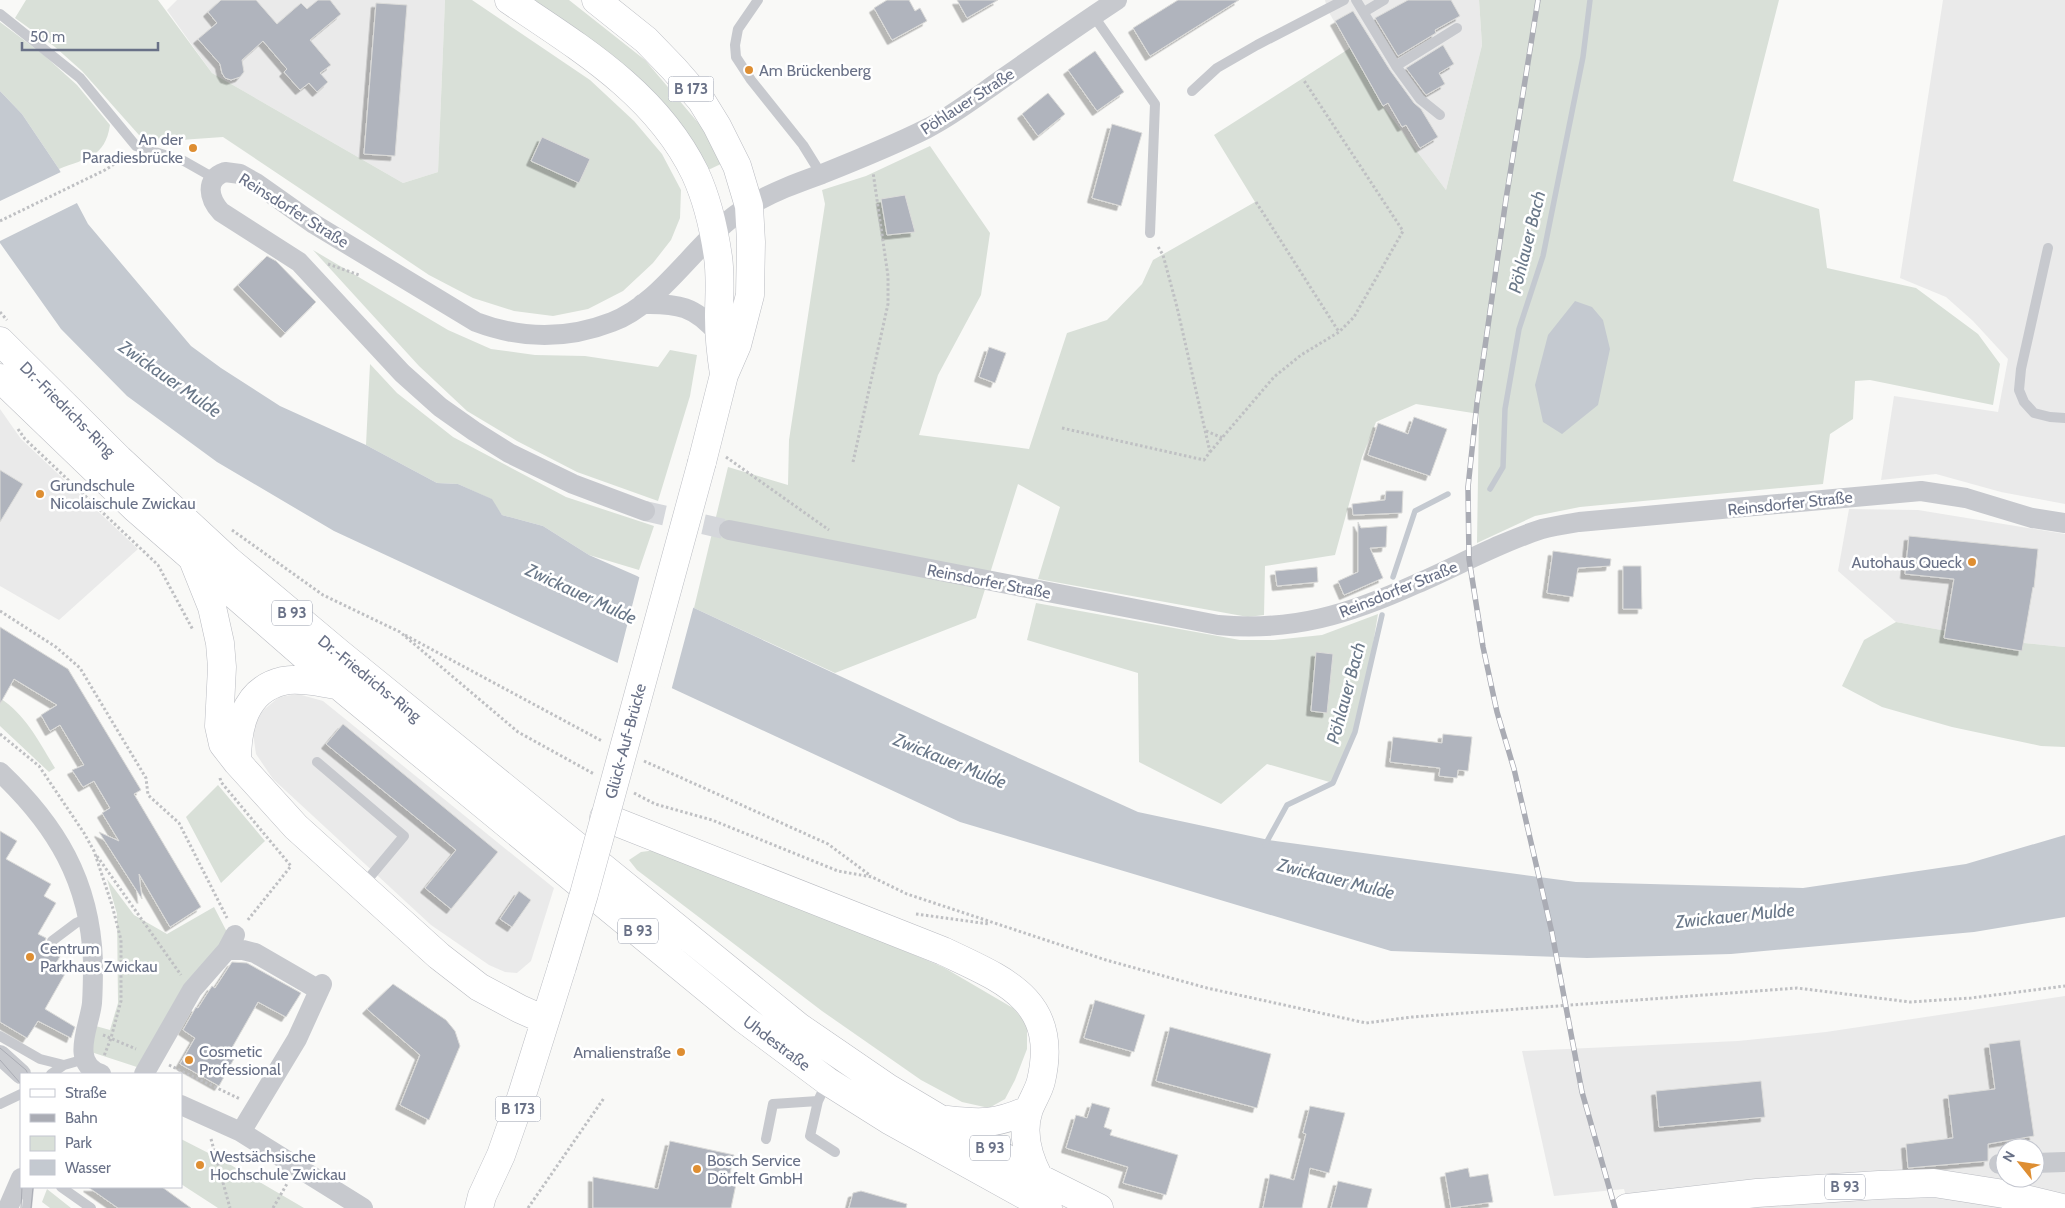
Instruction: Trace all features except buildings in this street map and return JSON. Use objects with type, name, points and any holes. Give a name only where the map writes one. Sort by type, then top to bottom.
[{"type":"main road","name":"B 173","points":[[509,0],[621,79],[647,103],[669,130],[695,173],[714,232],[719,277],[719,335],[724,375]]},
{"type":"main road","name":"B 173","points":[[596,0],[646,40],[701,100],[717,126],[737,166],[749,206],[751,242],[750,296],[737,345],[724,375],[704,453]]},
{"type":"main road","name":"Dr.-Friedrichs-Ring","points":[[6,333],[51,394],[228,560],[339,653],[758,994]]},
{"type":"main road","name":"Dr.-Friedrichs-Ring","points":[[0,378],[135,508],[338,685],[530,844]]},
{"type":"main road","name":"Glück-Auf-Brücke","points":[[545,1020],[604,818],[704,453]]},
{"type":"main road","points":[[193,558],[212,606],[220,643],[222,667],[219,726],[227,768],[467,979],[500,999],[545,1020]]},
{"type":"main road","points":[[227,768],[237,739],[240,722],[250,704],[263,690],[284,680],[338,685]]},
{"type":"main road","points":[[604,818],[943,951],[995,976],[1020,993],[1038,1017],[1046,1043],[1041,1082],[1028,1110],[1026,1133],[1030,1160],[1040,1178]]},
{"type":"main road","name":"Uhdestraße","points":[[530,844],[744,1019],[823,1091],[889,1120],[1048,1208]]},
{"type":"main road","name":"Uhdestraße","points":[[758,994],[844,1059],[1040,1178],[1099,1208]]},
{"type":"main road","name":"B 173","points":[[478,1204],[501,1154],[518,1108],[545,1020]]},
{"type":"main road","points":[[940,1119],[972,1123],[990,1122],[1005,1120],[1028,1110]]},
{"type":"main road","name":"B 93","points":[[1626,1208],[1757,1193],[1934,1183],[2004,1194],[2062,1208]]},
{"type":"street","name":"Pöhlauer Straße","points":[[714,232],[749,206],[788,186],[870,154],[928,128],[975,99],[1117,0]]},
{"type":"street","name":"Reinsdorfer Straße","points":[[646,511],[573,484],[508,452],[440,407],[402,373],[299,262],[220,212],[212,200],[210,184],[214,178],[225,172],[240,174],[314,224],[476,322],[498,330],[535,336],[558,336],[582,332],[614,322],[642,304],[714,232]]},
{"type":"street","points":[[642,304],[679,305],[701,316],[719,335]]},
{"type":"street","name":"Reinsdorfer Straße","points":[[729,530],[1218,625],[1249,628],[1322,619],[1364,606],[1542,529],[1579,522],[1922,491],[1966,498],[2032,518],[2065,523]]},
{"type":"street","points":[[0,772],[43,816],[62,846],[79,882],[87,918],[93,960],[92,1004],[82,1049],[76,1066],[91,1068],[99,1073]]},
{"type":"street","points":[[145,1073],[192,990],[231,942],[243,950],[255,953],[320,987],[297,1039],[242,1132]]},
{"type":"street","points":[[0,1055],[20,1073]]},
{"type":"street","points":[[182,1105],[242,1132],[363,1208]]},
{"type":"street","points":[[2045,1163],[2065,1162]]},
{"type":"street","points":[[8,1208],[20,1180]]},
{"type":"lane","points":[[758,0],[738,28],[735,45],[736,57],[751,80],[803,145],[821,174]]},
{"type":"lane","points":[[1192,91],[1217,68],[1344,0]]},
{"type":"lane","points":[[1356,0],[1396,66],[1420,99],[1440,115]]},
{"type":"lane","points":[[1364,12],[1384,0]]},
{"type":"lane","points":[[0,14],[80,78],[136,146],[184,161],[214,178]]},
{"type":"lane","points":[[1093,15],[1155,104],[1150,233]]},
{"type":"lane","points":[[1396,66],[1457,28]]},
{"type":"lane","points":[[2048,248],[2021,369],[2019,390],[2024,402],[2034,413],[2065,418]]},
{"type":"lane","points":[[317,762],[404,836],[362,885]]},
{"type":"lane","points":[[52,941],[76,923],[87,918]]},
{"type":"lane","points":[[0,1036],[40,1059],[76,1066]]},
{"type":"lane","points":[[54,1073],[76,1066]]},
{"type":"lane","points":[[766,1139],[773,1104],[823,1091]]},
{"type":"lane","points":[[823,1091],[810,1136],[835,1152]]},
{"type":"lane","points":[[0,1104],[20,1094]]},
{"type":"lane","points":[[27,1208],[29,1188]]},
{"type":"lane","points":[[62,1188],[91,1208]]},
{"type":"path","points":[[1062,428],[1204,460],[1274,377],[1301,356],[1339,332],[1354,317],[1403,232],[1303,79]]},
{"type":"path","points":[[0,221],[105,170],[128,155],[136,146]]},
{"type":"path","points":[[853,462],[888,304],[888,276],[870,154]]},
{"type":"path","points":[[1256,202],[1339,332]]},
{"type":"path","points":[[1150,233],[1163,255],[1177,307],[1210,452]]},
{"type":"path","points":[[0,312],[6,333]]},
{"type":"path","points":[[15,425],[25,440],[158,565],[194,632]]},
{"type":"path","points":[[1205,430],[1223,438]]},
{"type":"path","points":[[704,453],[836,534]]},
{"type":"path","points":[[231,530],[323,594],[400,632],[518,732],[602,777]]},
{"type":"path","points":[[0,611],[56,647],[80,668],[146,778],[148,795],[179,822],[231,942],[291,866],[221,782],[227,768]]},
{"type":"path","points":[[629,791],[655,804],[712,820],[838,871],[872,877],[907,894],[1106,960],[1207,988],[1366,1023],[1412,1017],[1797,988],[1910,1002],[1971,998],[2065,986]]},
{"type":"path","points":[[94,851],[192,990]]},
{"type":"path","points":[[915,914],[996,925]]},
{"type":"path","points":[[528,1208],[604,1098]]},
{"type":"path","points":[[212,1118],[211,1139],[230,1208]]},
{"type":"path","points":[[273,1208],[297,1167]]},
{"type":"shaded area","points":[[177,0],[445,0],[438,172],[403,183],[212,73],[167,10]]},
{"type":"shaded area","points":[[1325,0],[1479,0],[1482,45],[1446,190],[1383,106],[1327,9]]},
{"type":"shaded area","points":[[1943,0],[2065,0],[2065,504],[2001,492],[1936,474],[1881,480],[1894,396],[1998,412],[2008,359],[1973,321],[1946,297],[1900,278]]},
{"type":"shaded area","name":"Grundschule Nicolaischule Zwickau","points":[[0,409],[21,439],[138,549],[59,620],[0,586]]},
{"type":"shaded area","points":[[1849,509],[1918,510],[2065,534],[2065,647],[2004,641],[1896,622],[1838,571]]},
{"type":"shaded area","points":[[298,694],[323,701],[554,888],[531,961],[517,973],[505,972],[489,965],[431,925],[273,779],[256,754],[253,733],[260,713],[279,697]]},
{"type":"shaded area","points":[[2065,996],[2065,1208],[1629,1208],[1624,1189],[1554,1196],[1522,1051],[1738,1041],[1826,1032]]},
{"type":"green space","points":[[26,0],[158,0],[212,73],[403,183],[438,172],[445,0],[472,0],[590,80],[634,121],[662,154],[681,190],[680,218],[671,240],[653,263],[623,291],[588,309],[553,316],[514,311],[473,298],[429,275],[223,137],[152,142],[139,135],[82,71],[55,47],[15,18]]},
{"type":"green space","points":[[531,0],[569,0],[645,60],[706,132],[723,163],[706,171]]},
{"type":"green space","points":[[1479,0],[1779,0],[1733,181],[1819,209],[1827,268],[1916,288],[1978,334],[2000,364],[1993,405],[1870,380],[1855,381],[1853,419],[1830,434],[1823,484],[1580,507],[1535,516],[1477,543],[1479,414],[1416,404],[1376,422],[1362,457],[1335,555],[1265,566],[1264,615],[1248,617],[1038,579],[1060,507],[1018,484],[976,618],[835,673],[694,608],[728,467],[788,485],[789,440],[825,204],[822,190],[866,176],[930,146],[990,233],[981,295],[938,375],[919,435],[1029,449],[1067,333],[1107,320],[1142,284],[1153,260],[1255,202],[1214,135],[1350,48],[1383,106],[1446,190],[1482,45]]},
{"type":"green space","points":[[0,22],[45,56],[77,85],[110,125],[104,144],[99,151],[86,159],[59,169],[22,114],[0,91]]},
{"type":"green space","points":[[313,250],[448,330],[491,349],[535,355],[585,356],[658,367],[670,350],[697,355],[690,396],[658,501],[577,472],[517,441],[467,411],[419,366]]},
{"type":"green space","points":[[370,364],[397,393],[453,437],[566,497],[654,526],[639,570],[589,555],[543,526],[502,515],[491,499],[458,484],[437,483],[366,445]]},
{"type":"green space","points":[[1036,603],[1240,640],[1274,640],[1322,635],[1378,614],[1355,732],[1333,783],[1267,764],[1221,804],[1139,762],[1138,673],[1027,640]]},
{"type":"green space","points":[[1896,622],[2004,641],[2065,647],[2065,747],[2041,746],[1952,727],[1882,707],[1842,686],[1864,640]]},
{"type":"green space","points":[[0,698],[25,721],[55,768],[49,772],[0,726]]},
{"type":"green space","points":[[218,785],[265,841],[221,883],[186,817]]},
{"type":"green space","points":[[656,850],[686,860],[943,967],[1013,1008],[1027,1024],[1027,1049],[1015,1080],[1005,1099],[989,1108],[962,1102],[921,1080],[822,1011],[637,870],[629,860],[641,852]]},
{"type":"green space","points":[[107,879],[134,915],[167,934],[214,907],[228,934],[146,1070],[85,1050],[92,1025],[110,1030],[118,1003],[117,914]]},
{"type":"green space","points":[[182,1140],[224,1161],[304,1208],[218,1208],[182,1185]]},
{"type":"green space","points":[[47,1189],[71,1208],[50,1208],[42,1202]]},
{"type":"water","name":"Zwickauer Mulde","points":[[0,91],[22,114],[59,169],[88,224],[191,346],[280,406],[366,445],[437,483],[458,484],[492,499],[502,515],[543,526],[589,555],[637,576],[694,608],[1138,812],[1269,840],[1576,882],[1803,888],[1966,864],[2065,835],[2065,917],[1974,932],[1731,954],[1587,958],[1391,951],[960,822],[334,531],[217,462],[127,396],[61,329],[0,243]]},
{"type":"water","points":[[1575,301],[1592,307],[1603,320],[1610,349],[1598,405],[1562,434],[1543,422],[1535,385],[1548,335]]},
{"type":"pier","points":[[63,171],[79,202],[0,241],[0,201]]},
{"type":"pier","points":[[640,575],[694,605],[671,691],[617,665]]},
{"type":"waterway","name":"Pöhlauer Bach","points":[[1490,489],[1503,467],[1505,409],[1519,329],[1543,256],[1583,57],[1590,0]]},
{"type":"waterway","name":"Pöhlauer Bach","points":[[1393,577],[1415,511],[1448,494]]},
{"type":"waterway","name":"Pöhlauer Bach","points":[[1265,845],[1287,805],[1333,783],[1355,732],[1382,615]]},
{"type":"tunnel","points":[[645,511],[729,530]]},
{"type":"tram line","points":[[0,1048],[28,1073]]},
{"type":"tram line","points":[[0,1060],[20,1083]]},
{"type":"tram line","points":[[21,1208],[22,1188]]},
{"type":"tram line","points":[[31,1208],[33,1188]]},
{"type":"railway","points":[[1538,0],[1506,199],[1477,403],[1468,487],[1469,559],[1483,647],[1497,712],[1514,769],[1552,933],[1582,1092],[1615,1208]]},
{"type":"place","name":"Am Brückenberg","points":[[749,70]]},
{"type":"place","name":"An der Paradiesbrücke","points":[[193,148]]},
{"type":"place","name":"Grundschule Nicolaischule Zwickau","points":[[40,494]]},
{"type":"place","name":"Autohaus Queck","points":[[1972,562]]},
{"type":"place","name":"Centrum Parkhaus Zwickau","points":[[30,957]]},
{"type":"place","name":"Amalienstraße","points":[[681,1052]]},
{"type":"place","name":"Cosmetic Professional","points":[[189,1060]]},
{"type":"place","name":"Westsächsische Hochschule Zwickau","points":[[200,1165]]},
{"type":"place","name":"Bosch Service Dörfelt GmbH","points":[[697,1169]]}]
